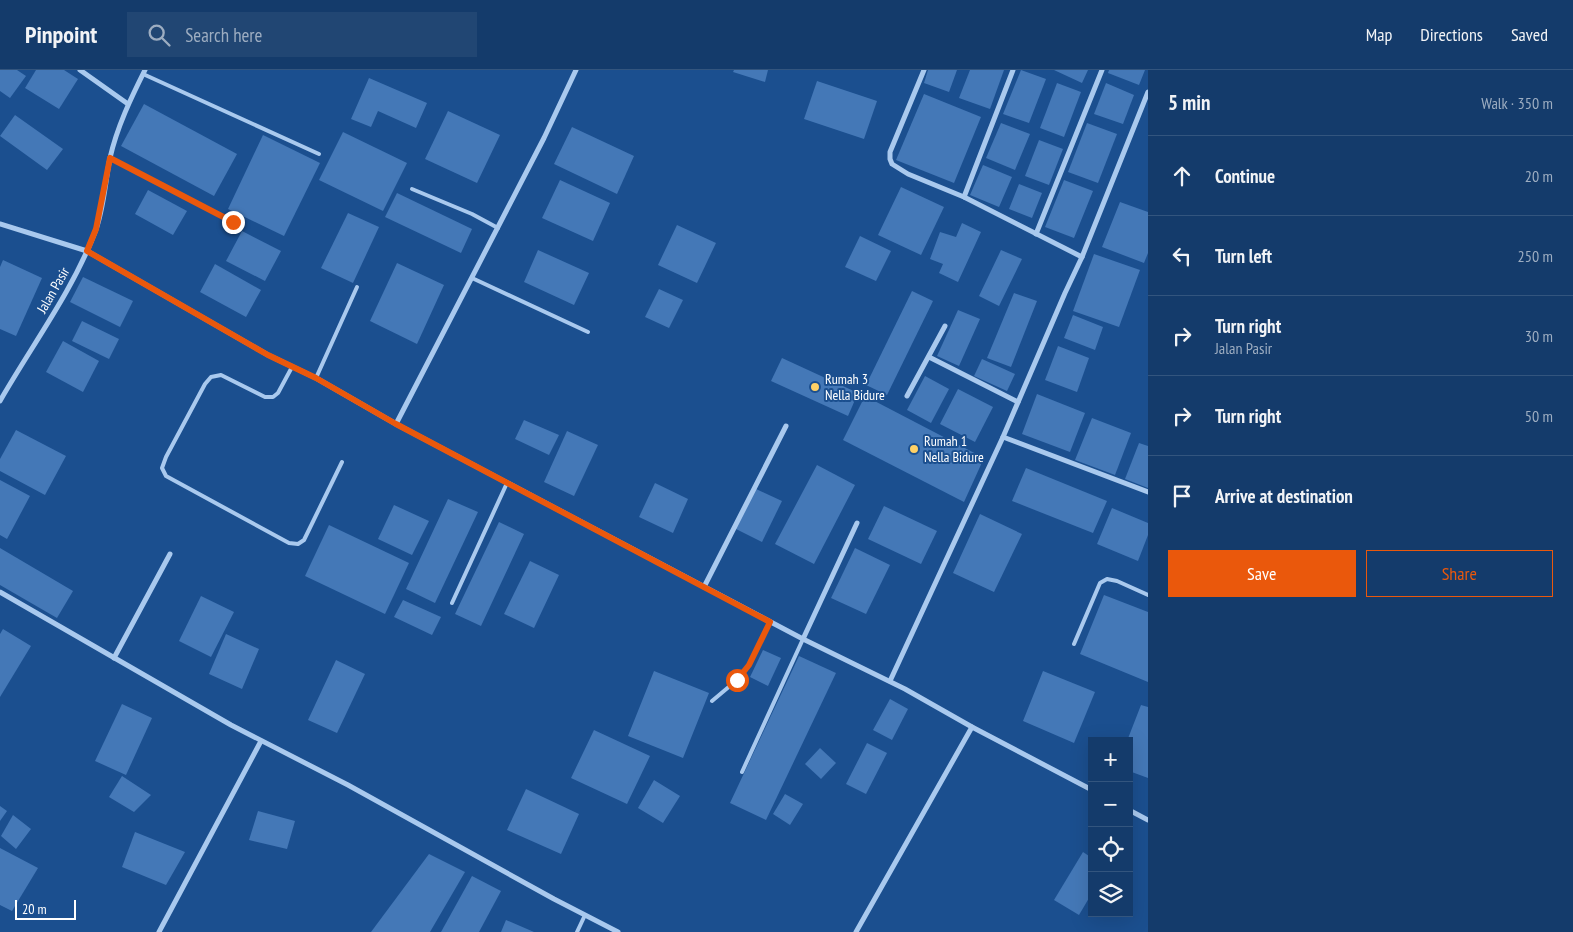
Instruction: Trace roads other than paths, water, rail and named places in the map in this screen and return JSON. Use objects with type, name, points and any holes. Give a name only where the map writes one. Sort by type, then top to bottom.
[{"type":"street","points":[[80,70],[128,104]]},
{"type":"street","points":[[396,424],[544,138],[576,70]]},
{"type":"street","points":[[924,70],[890,152],[892,164],[908,174],[964,197],[1082,257]]},
{"type":"street","points":[[964,197],[1013,70]]},
{"type":"street","points":[[1036,234],[1102,70]]},
{"type":"street","name":"Jalan Pasir","points":[[0,400],[67,290],[87,251],[96,229],[110,158],[128,104],[144,72]]},
{"type":"street","points":[[890,681],[1004,437],[1082,257],[1148,92]]},
{"type":"street","points":[[0,224],[87,251],[268,355],[316,378],[396,424],[770,622],[890,681],[1088,788]]},
{"type":"street","points":[[907,396],[946,326]]},
{"type":"street","points":[[929,357],[1018,402]]},
{"type":"street","points":[[704,587],[786,426]]},
{"type":"street","points":[[1004,437],[1148,492]]},
{"type":"street","points":[[803,639],[857,523]]},
{"type":"street","points":[[114,658],[170,554]]},
{"type":"street","points":[[0,592],[261,741],[348,785],[618,932]]},
{"type":"street","points":[[856,932],[972,726]]},
{"type":"street","points":[[159,932],[261,741]]},
{"type":"street","points":[[1133,812],[1148,820]]},
{"type":"lane","points":[[144,72],[319,154]]},
{"type":"lane","points":[[110,158],[233,222]]},
{"type":"lane","points":[[412,188],[472,214],[498,228]]},
{"type":"lane","points":[[472,278],[588,332]]},
{"type":"lane","points":[[316,378],[357,287]]},
{"type":"lane","points":[[292,367],[278,393],[273,397],[265,397],[221,375],[211,377],[205,384],[166,457],[162,468],[166,476],[289,543],[298,544],[304,540],[342,462]]},
{"type":"lane","points":[[452,603],[507,483]]},
{"type":"lane","points":[[1074,644],[1100,583],[1106,579],[1117,581],[1148,595]]},
{"type":"lane","points":[[712,701],[737,680],[749,665],[770,622]]},
{"type":"lane","points":[[742,772],[803,639]]},
{"type":"lane","points":[[576,932],[585,915]]},
{"type":"place","name":"Rumah 3 Nella Bidure","points":[[815,387]]},
{"type":"place","name":"Rumah 1 Nella Bidure","points":[[914,449]]}]
